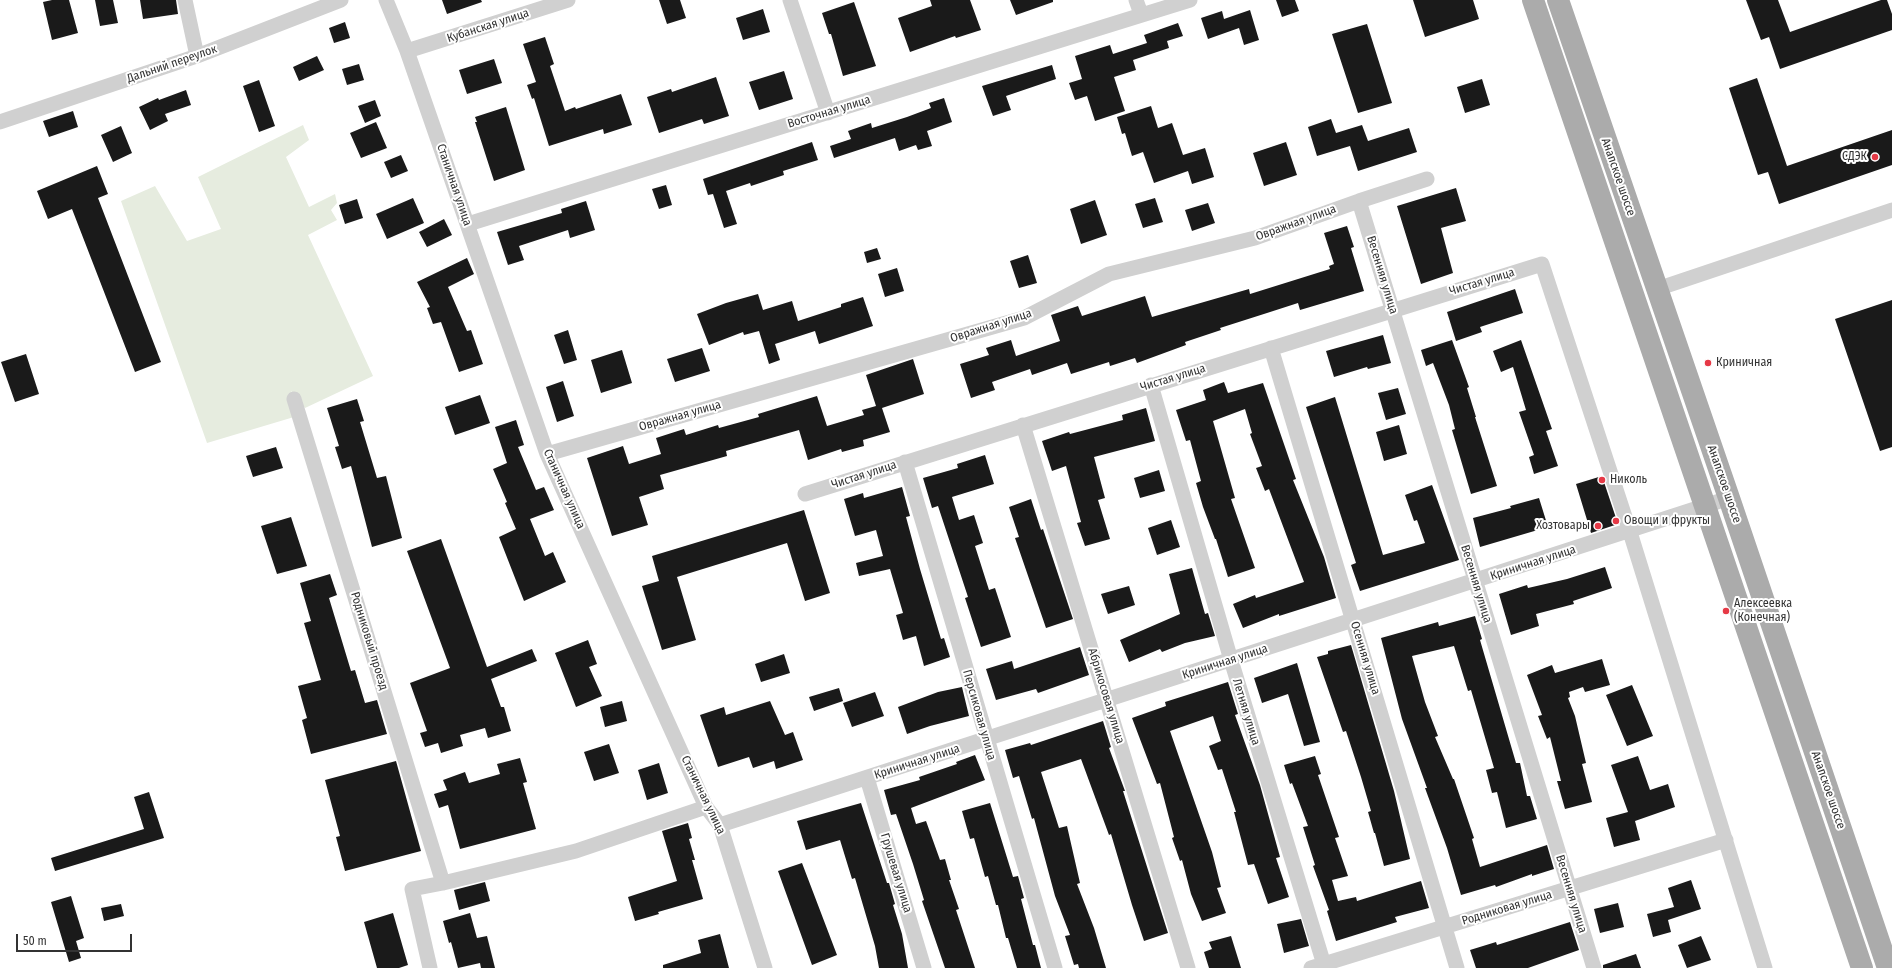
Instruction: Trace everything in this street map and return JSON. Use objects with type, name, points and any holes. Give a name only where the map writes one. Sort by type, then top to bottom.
[{"type":"main road","name":"Анапское шоссе","points":[[1533,0],[1862,968]]},
{"type":"main road","name":"Анапское шоссе","points":[[1558,0],[1888,968]]},
{"type":"street","points":[[185,0],[197,56]]},
{"type":"street","name":"Дальний переулок","points":[[0,122],[197,56],[341,0]]},
{"type":"street","name":"Станичная улица","points":[[386,0],[407,51],[547,454],[706,807],[720,825],[765,968]]},
{"type":"street","name":"Кубанская улица","points":[[407,51],[568,0]]},
{"type":"street","points":[[790,0],[828,113]]},
{"type":"street","points":[[1136,0],[1141,14]]},
{"type":"street","name":"Восточная улица","points":[[468,224],[1190,0]]},
{"type":"street","name":"Овражная улица","points":[[547,454],[1024,318],[1109,274],[1255,238],[1359,201],[1427,179]]},
{"type":"street","name":"Весенняя улица","points":[[1359,201],[1594,968]]},
{"type":"street","points":[[1657,289],[1892,210]]},
{"type":"street","name":"Чистая улица","points":[[804,494],[1542,264],[1630,532]]},
{"type":"street","name":"Осенняя улица","points":[[1271,348],[1457,968]]},
{"type":"street","name":"Летняя улица","points":[[1151,385],[1320,967]]},
{"type":"street","name":"Родниковый проезд","points":[[294,399],[443,883]]},
{"type":"street","name":"Абрикосовая улица","points":[[1023,425],[1188,968]]},
{"type":"street","name":"Персиковая улица","points":[[904,462],[1055,968]]},
{"type":"street","name":"Криничная улица","points":[[720,825],[1630,532],[1729,498]]},
{"type":"street","points":[[1630,532],[1765,968]]},
{"type":"street","name":"Грушевая улица","points":[[867,778],[924,968]]},
{"type":"street","points":[[430,968],[412,889],[576,851],[706,807]]},
{"type":"street","name":"Родниковая улица","points":[[1320,967],[1726,840]]},
{"type":"shaded area","points":[[303,125],[309,140],[286,157],[309,207],[335,194],[337,203],[331,210],[337,220],[308,235],[373,376],[305,408],[291,391],[294,417],[207,443],[121,201],[155,186],[187,241],[221,229],[198,177]]},
{"type":"building","points":[[52,0],[69,0],[78,33],[52,40],[43,2]]},
{"type":"building","points":[[95,0],[113,0],[118,23],[100,26]]},
{"type":"building","points":[[140,0],[176,0],[178,14],[143,19]]},
{"type":"building","points":[[442,0],[481,0],[482,2],[447,14]]},
{"type":"building","points":[[659,0],[680,0],[686,18],[667,24]]},
{"type":"building","points":[[930,0],[970,0],[981,30],[956,38],[955,36],[910,52],[898,18],[932,6]]},
{"type":"building","points":[[1010,0],[1053,0],[1053,2],[1016,15]]},
{"type":"building","points":[[1276,0],[1295,0],[1299,11],[1282,17]]},
{"type":"building","points":[[1413,0],[1473,0],[1479,19],[1425,37]]},
{"type":"building","points":[[1746,0],[1778,0],[1790,32],[1881,0],[1887,0],[1892,14],[1892,30],[1780,69],[1769,37],[1761,40]]},
{"type":"building","points":[[854,2],[876,66],[843,76],[831,34],[829,34],[822,13]]},
{"type":"building","points":[[763,9],[770,32],[743,40],[736,18]]},
{"type":"building","points":[[1250,10],[1259,40],[1244,45],[1239,28],[1208,39],[1201,18],[1222,11],[1224,19]]},
{"type":"building","points":[[345,22],[350,38],[334,43],[329,28]]},
{"type":"building","points":[[1178,23],[1183,36],[1167,41],[1169,48],[1133,60],[1136,70],[1114,77],[1125,111],[1095,121],[1087,96],[1075,100],[1069,83],[1082,79],[1075,56],[1110,45],[1113,54],[1147,43],[1144,35]]},
{"type":"building","points":[[1367,24],[1392,103],[1358,113],[1332,34]]},
{"type":"building","points":[[545,37],[554,64],[550,66],[565,111],[575,107],[576,109],[621,94],[632,125],[604,134],[603,129],[549,146],[534,98],[532,99],[527,85],[536,82],[523,44]]},
{"type":"building","points":[[317,56],[324,70],[299,81],[293,67]]},
{"type":"building","points":[[494,59],[502,83],[467,94],[459,70]]},
{"type":"building","points":[[359,64],[364,80],[347,85],[342,69]]},
{"type":"building","points":[[1052,65],[1056,79],[1006,96],[1011,110],[993,116],[982,86]]},
{"type":"building","points":[[784,71],[793,99],[759,110],[749,82]]},
{"type":"building","points":[[716,77],[729,116],[704,124],[702,119],[659,133],[647,97],[671,89],[672,92]]},
{"type":"building","points":[[1757,78],[1787,166],[1892,130],[1892,165],[1779,204],[1768,172],[1758,175],[1729,88]]},
{"type":"building","points":[[1482,79],[1490,105],[1465,113],[1457,87]]},
{"type":"building","points":[[259,80],[275,126],[259,132],[243,86]]},
{"type":"building","points":[[186,90],[191,105],[165,114],[168,121],[150,130],[139,107],[158,98],[159,100]]},
{"type":"building","points":[[944,98],[952,122],[927,131],[932,146],[918,150],[916,145],[899,151],[895,138],[834,158],[830,146],[851,139],[848,131],[871,123],[872,128],[907,117],[931,108],[929,103]]},
{"type":"building","points":[[375,100],[381,116],[365,123],[358,106]]},
{"type":"building","points":[[1151,106],[1158,128],[1172,123],[1183,155],[1205,148],[1214,177],[1192,184],[1188,171],[1154,183],[1143,152],[1132,156],[1125,133],[1122,134],[1117,117]]},
{"type":"building","points":[[506,107],[525,170],[494,181],[475,122],[477,122],[475,117]]},
{"type":"building","points":[[73,111],[78,127],[49,137],[43,121]]},
{"type":"building","points":[[1331,119],[1336,133],[1362,125],[1368,141],[1409,128],[1417,152],[1358,171],[1350,146],[1317,156],[1308,127]]},
{"type":"building","points":[[376,122],[387,148],[361,158],[350,133]]},
{"type":"building","points":[[121,126],[132,153],[113,162],[101,135]]},
{"type":"building","points":[[812,142],[818,160],[783,171],[784,175],[751,186],[750,183],[726,191],[737,224],[724,228],[713,194],[708,195],[703,179]]},
{"type":"building","points":[[1286,142],[1297,175],[1264,186],[1253,153]]},
{"type":"building","points":[[401,155],[408,171],[391,178],[384,162]]},
{"type":"building","points":[[97,166],[108,194],[98,198],[161,362],[135,372],[72,209],[48,219],[37,191]]},
{"type":"building","points":[[666,185],[672,205],[659,209],[652,189]]},
{"type":"building","points":[[1456,188],[1466,221],[1441,228],[1453,273],[1421,284],[1397,206]]},
{"type":"building","points":[[413,198],[424,223],[387,239],[376,214]]},
{"type":"building","points":[[1155,198],[1163,222],[1143,228],[1135,204]]},
{"type":"building","points":[[357,199],[363,218],[345,224],[339,205]]},
{"type":"building","points":[[1095,200],[1107,235],[1081,244],[1070,209]]},
{"type":"building","points":[[586,201],[595,230],[570,238],[568,230],[519,246],[524,260],[508,265],[497,232],[562,213],[561,209]]},
{"type":"building","points":[[1208,203],[1215,223],[1192,231],[1185,210]]},
{"type":"building","points":[[444,219],[452,235],[427,247],[419,232]]},
{"type":"building","points":[[1347,226],[1354,247],[1351,248],[1364,291],[1300,310],[1298,303],[1220,328],[1221,330],[1185,342],[1186,345],[1137,363],[1135,358],[1110,366],[1109,362],[1071,374],[1067,363],[1032,375],[1030,369],[992,382],[995,390],[971,398],[960,364],[989,355],[986,348],[1011,340],[1016,356],[1060,341],[1051,315],[1078,306],[1082,316],[1145,296],[1152,317],[1249,289],[1250,294],[1330,269],[1329,266],[1334,264],[1324,233]]},
{"type":"building","points":[[877,248],[881,259],[867,263],[864,252]]},
{"type":"building","points":[[1028,255],[1037,283],[1019,288],[1010,261]]},
{"type":"building","points":[[467,258],[474,274],[448,287],[467,331],[471,330],[483,364],[459,372],[441,322],[433,324],[427,308],[430,307],[417,282]]},
{"type":"building","points":[[897,268],[904,291],[885,297],[878,274]]},
{"type":"building","points":[[1515,289],[1523,313],[1480,327],[1482,332],[1456,341],[1447,312]]},
{"type":"building","points":[[758,294],[763,310],[792,301],[798,321],[841,307],[841,304],[863,297],[873,326],[819,344],[815,331],[775,344],[780,360],[769,364],[759,331],[744,335],[743,332],[709,345],[697,314],[726,303]]},
{"type":"building","points":[[1892,300],[1892,447],[1880,451],[1835,319]]},
{"type":"building","points":[[568,330],[577,360],[564,364],[554,335]]},
{"type":"building","points":[[1383,335],[1391,363],[1368,369],[1367,367],[1334,377],[1326,351]]},
{"type":"building","points":[[1452,340],[1469,387],[1467,388],[1475,417],[1497,486],[1471,494],[1452,430],[1455,429],[1449,405],[1433,363],[1426,366],[1421,350]]},
{"type":"building","points":[[1521,340],[1552,429],[1546,431],[1558,466],[1534,474],[1529,457],[1534,455],[1519,412],[1526,410],[1513,367],[1501,372],[1493,351]]},
{"type":"building","points":[[702,348],[710,371],[675,382],[667,359]]},
{"type":"building","points":[[622,350],[632,383],[601,393],[591,360]]},
{"type":"building","points":[[26,354],[39,394],[15,402],[1,362]]},
{"type":"building","points":[[913,359],[924,394],[882,408],[890,432],[863,440],[864,446],[842,452],[841,449],[808,460],[799,430],[726,451],[727,456],[660,475],[664,489],[639,497],[648,525],[612,536],[587,458],[623,446],[629,464],[661,454],[656,438],[684,429],[686,435],[718,425],[719,428],[759,417],[758,414],[817,396],[827,426],[864,415],[862,410],[876,406],[866,375]]},
{"type":"building","points":[[563,381],[574,416],[557,422],[546,387]]},
{"type":"building","points":[[1224,382],[1228,393],[1263,383],[1296,479],[1293,480],[1324,557],[1336,598],[1279,616],[1279,614],[1243,628],[1233,604],[1255,595],[1256,598],[1304,582],[1269,489],[1265,491],[1256,468],[1262,466],[1250,434],[1252,433],[1245,409],[1213,421],[1235,498],[1231,499],[1255,568],[1228,577],[1196,483],[1201,481],[1190,440],[1186,441],[1176,410],[1206,400],[1203,390]]},
{"type":"building","points":[[1398,388],[1406,414],[1386,420],[1378,393]]},
{"type":"building","points":[[480,395],[490,423],[455,435],[445,407]]},
{"type":"building","points":[[1335,397],[1383,555],[1425,543],[1417,520],[1414,521],[1405,495],[1432,485],[1459,560],[1360,591],[1351,565],[1356,563],[1306,407]]},
{"type":"building","points":[[357,399],[364,421],[360,422],[377,478],[386,476],[402,538],[372,547],[351,466],[342,469],[335,447],[339,446],[327,408]]},
{"type":"building","points":[[1146,408],[1155,441],[1094,457],[1105,498],[1098,500],[1110,539],[1085,546],[1077,523],[1081,522],[1066,466],[1052,471],[1042,441],[1069,432],[1070,434],[1123,420],[1122,415]]},
{"type":"building","points":[[516,420],[524,445],[518,447],[536,490],[544,487],[554,510],[530,519],[545,556],[553,552],[566,582],[524,601],[499,537],[516,529],[505,503],[507,502],[493,469],[507,463],[495,427]]},
{"type":"building","points":[[1399,425],[1407,454],[1384,461],[1376,432]]},
{"type":"building","points":[[276,447],[283,468],[253,477],[246,456]]},
{"type":"building","points":[[985,455],[994,484],[952,497],[959,520],[974,515],[983,543],[975,546],[989,590],[995,588],[1011,637],[981,647],[965,598],[968,597],[938,506],[932,508],[923,478],[958,468],[957,464]]},
{"type":"building","points":[[1159,470],[1165,491],[1140,498],[1134,478]]},
{"type":"building","points":[[1602,476],[1618,524],[1591,533],[1576,484]]},
{"type":"building","points":[[902,487],[910,516],[906,517],[920,569],[941,639],[944,638],[950,657],[924,666],[916,636],[903,640],[896,615],[903,613],[890,569],[859,576],[856,563],[883,556],[876,530],[855,536],[844,499],[863,493],[864,498]]},
{"type":"building","points":[[1539,498],[1548,527],[1480,547],[1473,518],[1511,508],[1510,506]]},
{"type":"building","points":[[1031,499],[1041,530],[1043,529],[1073,619],[1046,628],[1015,538],[1019,537],[1009,507]]},
{"type":"building","points":[[804,510],[830,593],[805,601],[787,543],[677,577],[696,640],[662,650],[642,586],[659,581],[652,556]]},
{"type":"building","points":[[291,517],[307,566],[277,574],[261,526]]},
{"type":"building","points":[[1171,520],[1180,547],[1157,555],[1148,528]]},
{"type":"building","points":[[441,539],[487,667],[532,649],[537,661],[491,679],[501,707],[504,707],[511,731],[488,738],[485,728],[460,735],[463,746],[441,753],[438,743],[425,747],[420,733],[427,731],[410,683],[450,668],[407,551]]},
{"type":"building","points":[[1605,567],[1612,588],[1573,601],[1574,604],[1536,614],[1539,626],[1511,635],[1499,594],[1527,585],[1528,588],[1567,579]]},
{"type":"building","points":[[1192,568],[1205,614],[1208,613],[1215,636],[1185,643],[1162,652],[1160,649],[1129,662],[1120,640],[1180,614],[1169,574]]},
{"type":"building","points":[[330,574],[337,595],[329,598],[351,671],[355,670],[365,703],[377,700],[387,734],[311,754],[302,720],[307,718],[298,686],[321,680],[304,623],[311,621],[300,583]]},
{"type":"building","points":[[1129,586],[1135,605],[1108,614],[1101,594]]},
{"type":"building","points":[[1475,616],[1482,639],[1480,640],[1516,763],[1520,763],[1527,796],[1530,796],[1537,819],[1506,828],[1497,792],[1492,793],[1486,770],[1494,768],[1471,690],[1468,691],[1454,646],[1412,656],[1425,702],[1438,736],[1435,737],[1454,779],[1474,838],[1472,839],[1480,867],[1547,845],[1554,869],[1532,876],[1532,874],[1496,887],[1495,885],[1461,895],[1447,848],[1425,788],[1427,788],[1402,719],[1381,638],[1438,622],[1439,626]]},
{"type":"building","points":[[588,640],[597,664],[589,667],[602,696],[576,707],[555,653]]},
{"type":"building","points":[[1351,645],[1394,791],[1410,859],[1384,866],[1368,812],[1371,811],[1361,777],[1346,731],[1343,732],[1317,657],[1328,654],[1328,651]]},
{"type":"building","points":[[1080,647],[1089,675],[1038,693],[1036,689],[996,700],[986,669],[1012,661],[1014,669]]},
{"type":"building","points":[[784,654],[790,673],[761,682],[755,664]]},
{"type":"building","points":[[1602,659],[1610,685],[1585,692],[1583,687],[1569,692],[1570,697],[1568,698],[1575,716],[1586,763],[1582,764],[1592,802],[1565,809],[1557,781],[1561,781],[1550,737],[1547,739],[1538,716],[1542,715],[1527,675],[1552,665],[1555,673]]},
{"type":"building","points":[[1297,663],[1320,742],[1304,746],[1288,694],[1262,703],[1254,678]]},
{"type":"building","points":[[1228,682],[1238,714],[1235,715],[1260,785],[1280,857],[1276,858],[1289,897],[1268,904],[1254,864],[1248,865],[1234,812],[1236,812],[1222,769],[1218,770],[1209,746],[1221,741],[1213,716],[1170,731],[1212,852],[1221,887],[1217,888],[1226,913],[1202,921],[1191,894],[1182,860],[1180,861],[1172,838],[1174,837],[1160,783],[1157,784],[1132,718],[1166,706],[1165,702]]},
{"type":"building","points":[[1632,685],[1653,736],[1627,746],[1606,695]]},
{"type":"building","points":[[962,687],[969,716],[930,726],[907,734],[898,707],[938,692]]},
{"type":"building","points":[[839,688],[843,701],[814,711],[809,697]]},
{"type":"building","points":[[875,692],[884,716],[852,727],[843,703]]},
{"type":"building","points":[[622,701],[627,721],[605,727],[600,707]]},
{"type":"building","points":[[770,701],[785,735],[793,732],[803,760],[776,769],[774,761],[753,768],[749,757],[718,767],[700,715],[724,707],[726,715]]},
{"type":"building","points":[[1103,721],[1111,747],[1109,748],[1125,791],[1123,791],[1168,933],[1144,941],[1111,834],[1109,835],[1081,759],[1041,772],[1059,828],[1067,826],[1080,883],[1077,884],[1094,928],[1106,968],[1079,968],[1078,964],[1074,965],[1065,936],[1070,935],[1055,896],[1034,818],[1032,819],[1019,776],[1013,778],[1005,750],[1030,743],[1031,745]]},
{"type":"building","points":[[609,744],[619,773],[594,781],[584,752]]},
{"type":"building","points":[[975,755],[985,780],[911,808],[916,824],[926,821],[940,860],[945,859],[951,880],[949,880],[959,909],[956,910],[975,968],[945,968],[922,901],[924,900],[896,814],[891,815],[884,790],[920,780],[919,777],[957,764],[956,762]]},
{"type":"building","points":[[1315,756],[1321,774],[1318,775],[1339,837],[1335,838],[1348,876],[1332,880],[1338,901],[1356,897],[1357,901],[1421,881],[1429,908],[1395,917],[1397,922],[1336,941],[1327,911],[1329,910],[1313,866],[1315,865],[1303,827],[1308,826],[1292,783],[1290,784],[1284,765]]},
{"type":"building","points":[[1638,756],[1650,790],[1668,784],[1675,807],[1635,821],[1640,840],[1614,847],[1606,818],[1628,812],[1611,765]]},
{"type":"building","points":[[520,758],[527,782],[523,783],[536,829],[460,849],[448,805],[439,808],[434,794],[447,790],[443,780],[465,772],[469,783],[500,774],[497,764]]},
{"type":"building","points":[[396,761],[421,851],[345,871],[336,837],[340,836],[325,780]]},
{"type":"building","points":[[659,763],[668,793],[647,800],[638,770]]},
{"type":"building","points":[[149,792],[164,838],[55,871],[51,858],[144,829],[134,797]]},
{"type":"building","points":[[861,803],[895,904],[893,905],[902,934],[908,968],[879,968],[875,946],[855,878],[852,879],[840,840],[806,850],[797,821]]},
{"type":"building","points":[[990,803],[1013,877],[1018,876],[1024,898],[1021,899],[1033,945],[1035,945],[1041,968],[1017,968],[1008,938],[1006,938],[998,905],[996,905],[988,876],[985,877],[974,838],[970,839],[962,811]]},
{"type":"building","points":[[688,823],[692,838],[689,839],[695,860],[692,860],[703,899],[658,912],[659,914],[635,921],[628,897],[677,881],[662,831]]},
{"type":"building","points":[[802,863],[837,955],[812,965],[778,871]]},
{"type":"building","points":[[1691,880],[1701,909],[1668,920],[1671,932],[1653,937],[1647,914],[1674,907],[1668,888]]},
{"type":"building","points":[[485,882],[490,901],[459,910],[454,890]]},
{"type":"building","points":[[71,896],[84,938],[76,941],[81,958],[69,962],[51,902]]},
{"type":"building","points":[[1618,903],[1624,927],[1600,933],[1594,909]]},
{"type":"building","points":[[121,904],[124,916],[104,921],[101,908]]},
{"type":"building","points":[[393,913],[408,965],[399,968],[377,968],[364,922]]},
{"type":"building","points":[[470,913],[477,938],[487,936],[495,968],[481,968],[480,963],[458,968],[451,942],[449,943],[443,921]]},
{"type":"building","points":[[1301,919],[1309,946],[1284,953],[1277,924]]},
{"type":"building","points":[[1570,922],[1579,950],[1528,968],[1476,968],[1470,950],[1496,942],[1497,945]]},
{"type":"building","points":[[720,934],[729,968],[663,968],[663,965],[701,953],[698,940]]},
{"type":"building","points":[[1231,936],[1241,968],[1209,968],[1204,952],[1212,949],[1209,942]]},
{"type":"building","points":[[1701,936],[1711,960],[1687,968],[1678,945]]},
{"type":"building","points":[[1636,954],[1641,968],[1603,968],[1603,965]]},
{"type":"place","name":"СДЭК","points":[[1875,157]]},
{"type":"place","name":"Криничная","points":[[1708,363]]},
{"type":"place","name":"Николь","points":[[1602,480]]},
{"type":"place","name":"Овощи и фрукты","points":[[1616,521]]},
{"type":"place","name":"Хозтовары","points":[[1598,526]]},
{"type":"place","name":"Алексеевка (Конечная)","points":[[1726,611]]}]
